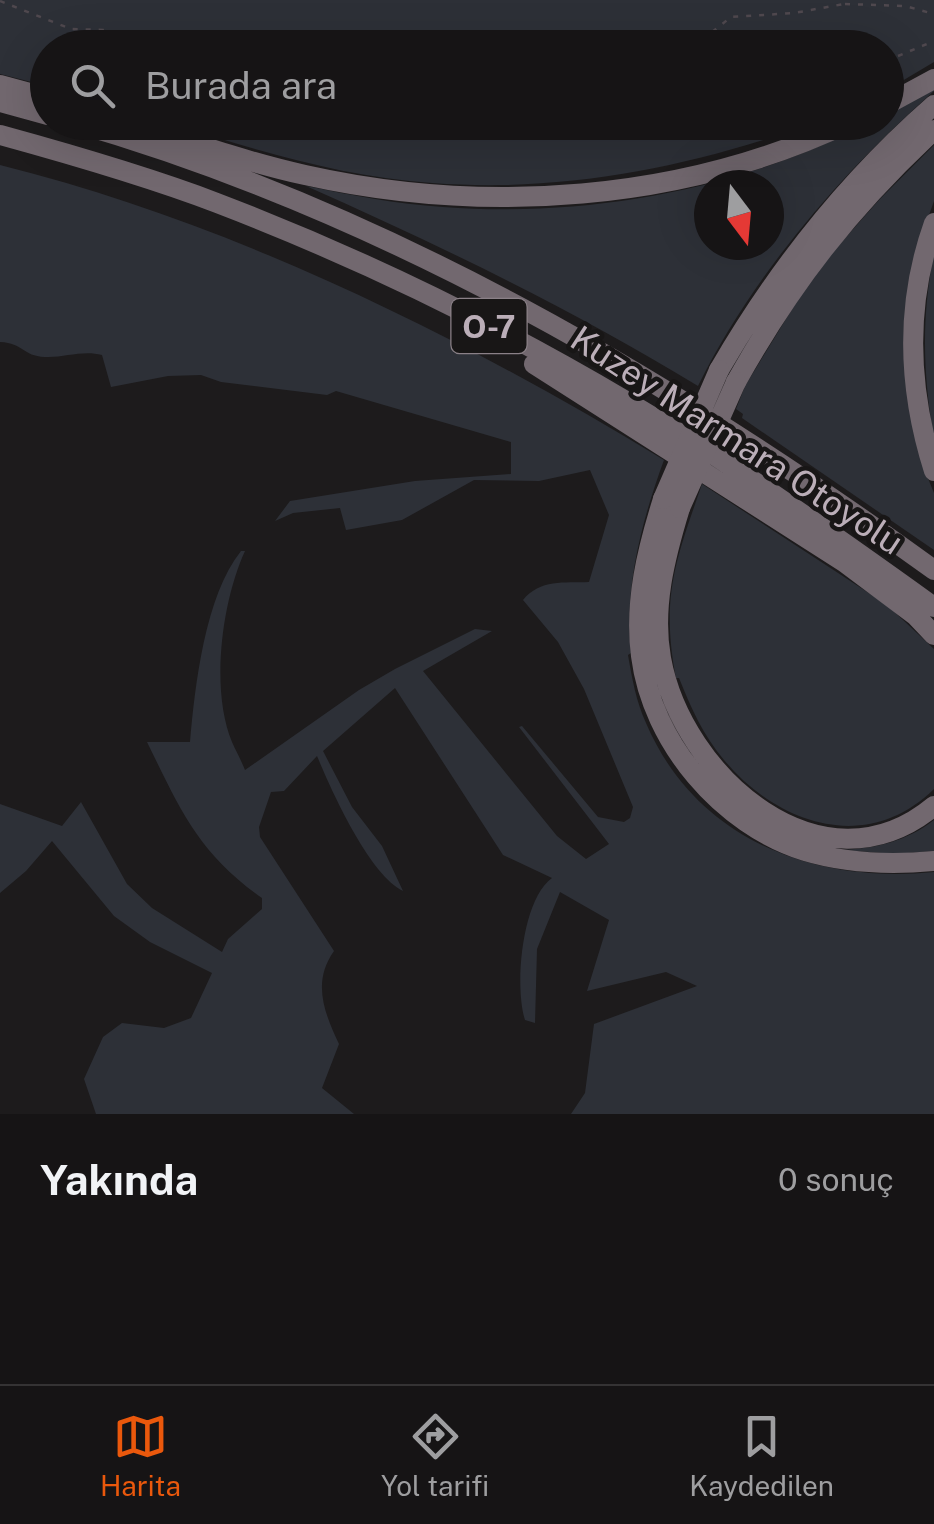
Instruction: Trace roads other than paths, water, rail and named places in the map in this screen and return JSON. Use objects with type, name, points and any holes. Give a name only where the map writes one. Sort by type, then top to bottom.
[{"type":"highway","points":[[904,94],[934,78]]},
{"type":"highway","points":[[0,85],[30,93]]},
{"type":"highway","points":[[0,102],[30,110]]},
{"type":"highway","points":[[904,134],[934,105]]},
{"type":"highway","points":[[727,376],[834,234],[934,130]]},
{"type":"highway","name":"Kuzey Marmara Otoyolu","points":[[0,134],[121,169],[218,203],[405,283],[627,401],[934,607]]},
{"type":"highway","name":"Kuzey Marmara Otoyolu","points":[[123,140],[268,191],[472,281],[650,379],[852,510],[934,570]]},
{"type":"highway","points":[[189,140],[305,175],[431,195],[491,198],[592,192],[707,172],[806,140]]},
{"type":"highway","points":[[897,140],[816,226],[757,305],[671,503],[640,594],[641,655],[663,726],[692,772],[731,811],[802,850],[868,863],[934,861]]},
{"type":"highway","points":[[934,222],[918,278],[912,333],[914,390],[934,471]]},
{"type":"highway","points":[[405,283],[844,562],[916,616],[934,635]]},
{"type":"highway","points":[[671,503],[660,589],[661,656],[681,722],[716,772],[772,816],[822,836],[846,840],[897,831],[934,806]]}]
